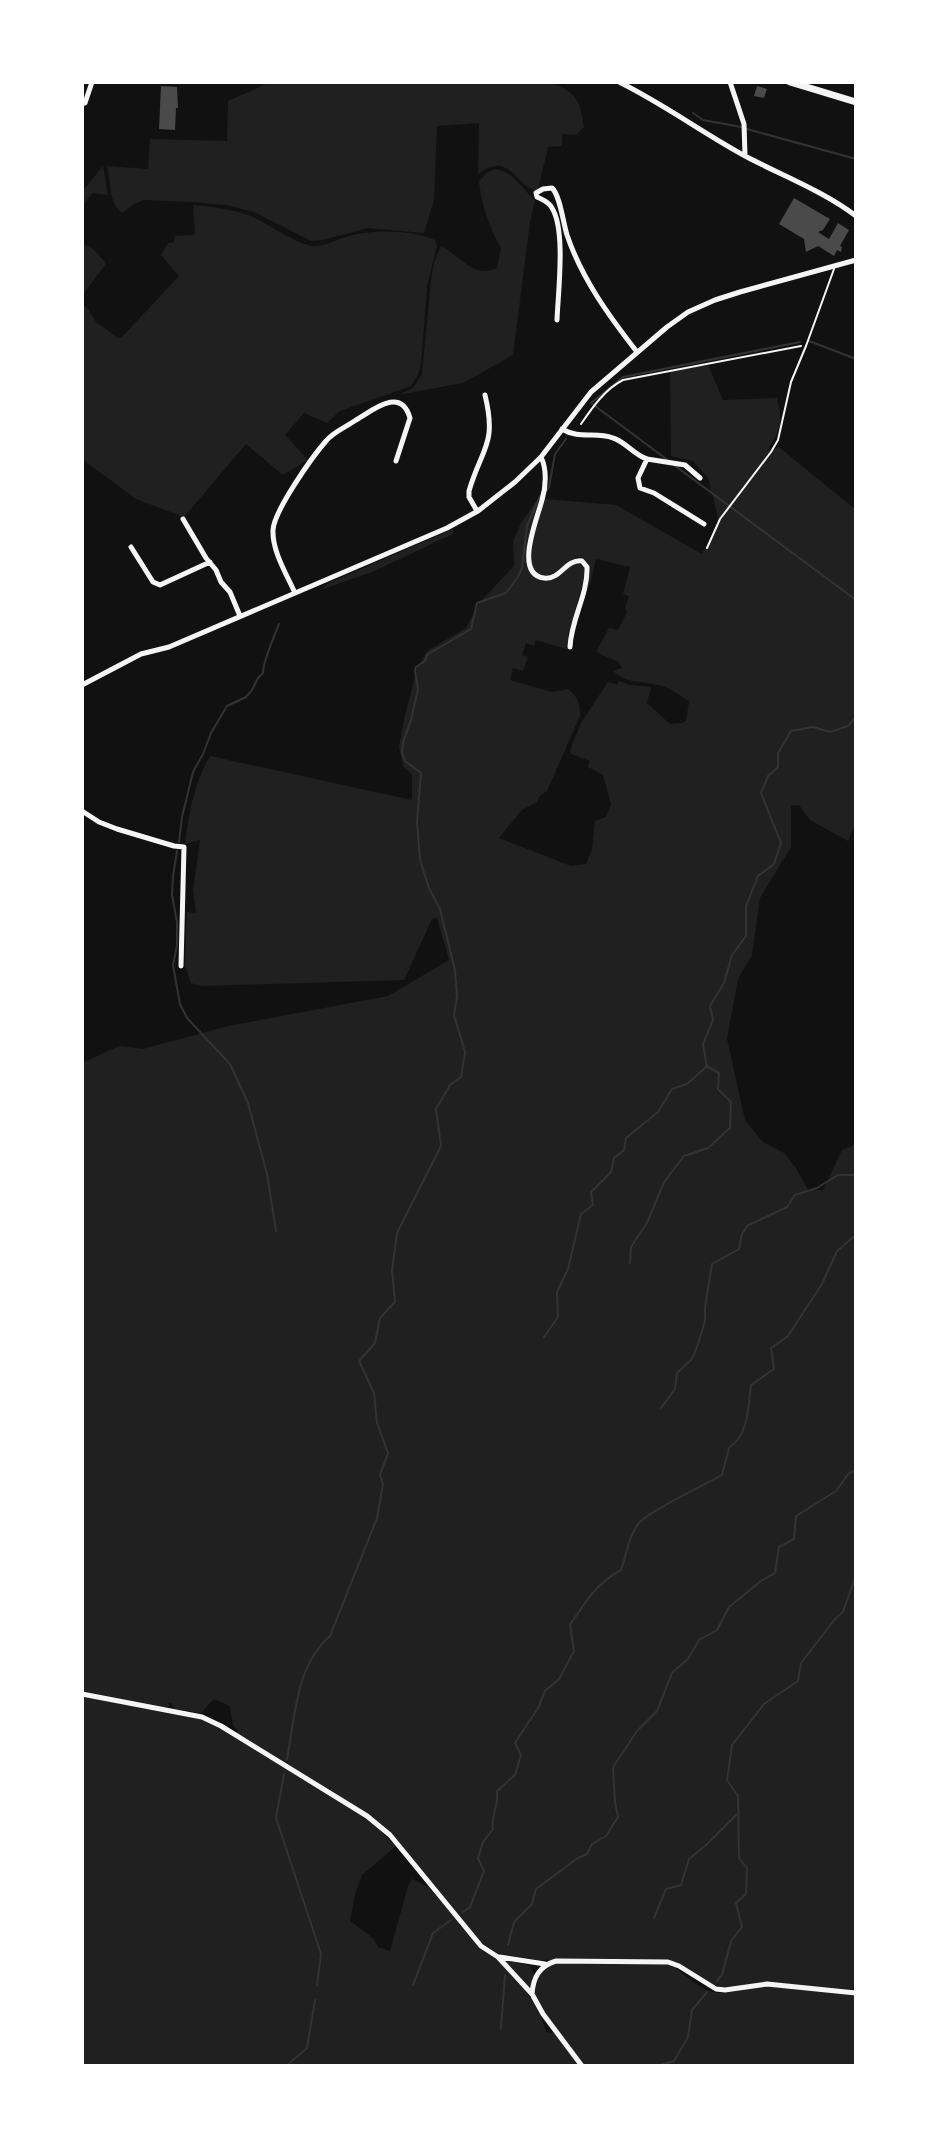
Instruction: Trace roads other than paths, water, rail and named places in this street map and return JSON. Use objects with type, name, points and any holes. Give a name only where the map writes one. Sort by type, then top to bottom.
[{"type":"main road","points":[[790,82],[856,102]]},
{"type":"street","points":[[83,103],[92,82]]},
{"type":"street","points":[[619,82],[745,156],[821,194],[856,216]]},
{"type":"street","points":[[730,82],[745,127],[745,156]]},
{"type":"street","points":[[557,320],[560,258],[556,221],[552,207],[536,193],[547,188],[556,192],[571,248],[585,277],[607,313],[637,352]]},
{"type":"street","points":[[82,685],[141,654],[169,647],[447,528],[478,511],[541,457],[591,392],[688,312],[715,300],[856,260]]},
{"type":"street","points":[[478,511],[469,497],[469,491],[490,438],[491,425],[485,395]]},
{"type":"street","points":[[295,593],[278,555],[273,528],[282,504],[326,440],[381,405],[397,402],[404,406],[410,418],[396,461]]},
{"type":"street","points":[[562,429],[574,435],[612,437],[641,457],[685,465],[700,478]]},
{"type":"street","points":[[541,457],[544,463],[543,498],[530,541],[530,565],[539,576],[546,578],[553,577],[576,560],[587,567],[570,647]]},
{"type":"street","points":[[647,459],[638,478],[640,488],[654,493],[704,524]]},
{"type":"street","points":[[183,519],[230,592],[240,616]]},
{"type":"street","points":[[131,547],[153,582],[160,585],[210,562]]},
{"type":"street","points":[[82,811],[117,829],[184,847],[181,966]]},
{"type":"street","points":[[82,1694],[202,1717],[367,1816],[390,1835],[481,1946],[498,1957],[532,1994],[582,2066]]},
{"type":"street","points":[[498,1957],[546,1964],[556,1961],[668,1962],[716,1989],[767,1984],[856,1993]]},
{"type":"street","points":[[532,1994],[533,1983],[546,1964]]},
{"type":"lane","points":[[707,548],[720,519],[778,440],[791,382],[835,266]]},
{"type":"waterway","points":[[693,113],[703,120],[741,127]]},
{"type":"waterway","points":[[747,129],[856,159]]},
{"type":"waterway","points":[[809,341],[856,359]]},
{"type":"waterway","points":[[669,461],[591,403],[623,377],[800,342]]},
{"type":"waterway","points":[[547,490],[555,454],[566,439]]},
{"type":"waterway","points":[[674,465],[856,600]]},
{"type":"waterway","points":[[287,1759],[304,1677],[310,1662],[330,1636],[377,1518],[383,1484],[380,1475],[388,1453],[377,1423],[374,1393],[359,1361],[375,1343],[380,1318],[395,1302],[392,1270],[397,1233],[441,1146],[436,1109],[450,1085],[461,1077],[465,1052],[454,1015],[457,997],[455,970],[440,909],[420,860],[417,822],[421,773],[405,761],[402,753],[418,689],[415,671],[428,654],[471,629],[477,603],[506,593],[518,577],[527,526],[540,496]]},
{"type":"waterway","points":[[179,842],[193,772],[227,706],[246,697],[263,673],[279,624]]},
{"type":"waterway","points":[[707,1067],[703,1044],[713,1020],[710,1006],[724,983],[732,955],[746,936],[746,906],[758,876],[774,864],[781,843],[761,793],[768,776],[778,767],[778,753],[791,731],[813,727],[830,732],[848,726],[856,717]]},
{"type":"waterway","points":[[177,851],[172,895],[177,922],[173,965],[180,1004],[187,1018],[230,1064],[248,1103],[267,1174],[276,1231]]},
{"type":"waterway","points":[[544,1337],[558,1317],[557,1292],[568,1269],[581,1214],[593,1205],[591,1192],[611,1172],[614,1158],[624,1150],[626,1138],[658,1112],[672,1089],[687,1084],[706,1067]]},
{"type":"waterway","points":[[630,1263],[631,1247],[647,1223],[664,1182],[684,1156],[708,1148],[730,1128],[731,1102],[718,1089],[719,1073],[708,1067]]},
{"type":"waterway","points":[[661,1408],[675,1389],[677,1373],[692,1359],[698,1344],[705,1321],[712,1264],[739,1249],[747,1226],[787,1207],[795,1195],[817,1188],[838,1175],[856,1175]]},
{"type":"waterway","points":[[82,1227],[82,1238]]},
{"type":"waterway","points":[[463,1912],[470,1907],[484,1871],[478,1858],[483,1842],[493,1829],[497,1791],[515,1775],[521,1755],[515,1743],[538,1708],[545,1691],[559,1679],[574,1651],[570,1625],[598,1587],[621,1570],[635,1528],[644,1518],[722,1475],[729,1448],[744,1428],[751,1385],[774,1369],[771,1348],[788,1336],[822,1284],[837,1251],[856,1235]]},
{"type":"waterway","points":[[508,1945],[514,1922],[532,1904],[536,1889],[587,1854],[592,1844],[606,1836],[618,1817],[613,1767],[637,1731],[657,1711],[672,1673],[688,1659],[699,1640],[717,1630],[729,1607],[775,1573],[779,1547],[794,1539],[796,1516],[836,1491],[849,1473],[856,1470]]},
{"type":"waterway","points":[[717,1981],[722,1975],[731,1941],[742,1927],[736,1903],[746,1894],[747,1868],[739,1858],[738,1796],[727,1780],[732,1745],[764,1704],[798,1681],[801,1663],[843,1612],[856,1575]]},
{"type":"waterway","points":[[284,1774],[276,1818],[321,1954],[317,1986]]},
{"type":"waterway","points":[[654,1918],[666,1889],[681,1885],[689,1859],[736,1815]]},
{"type":"waterway","points":[[413,1985],[433,1933],[451,1920]]},
{"type":"waterway","points":[[501,2028],[505,1975]]},
{"type":"waterway","points":[[657,2066],[674,2061],[688,2037],[692,2010],[707,1992]]},
{"type":"waterway","points":[[286,2066],[307,2048],[315,2000]]}]
